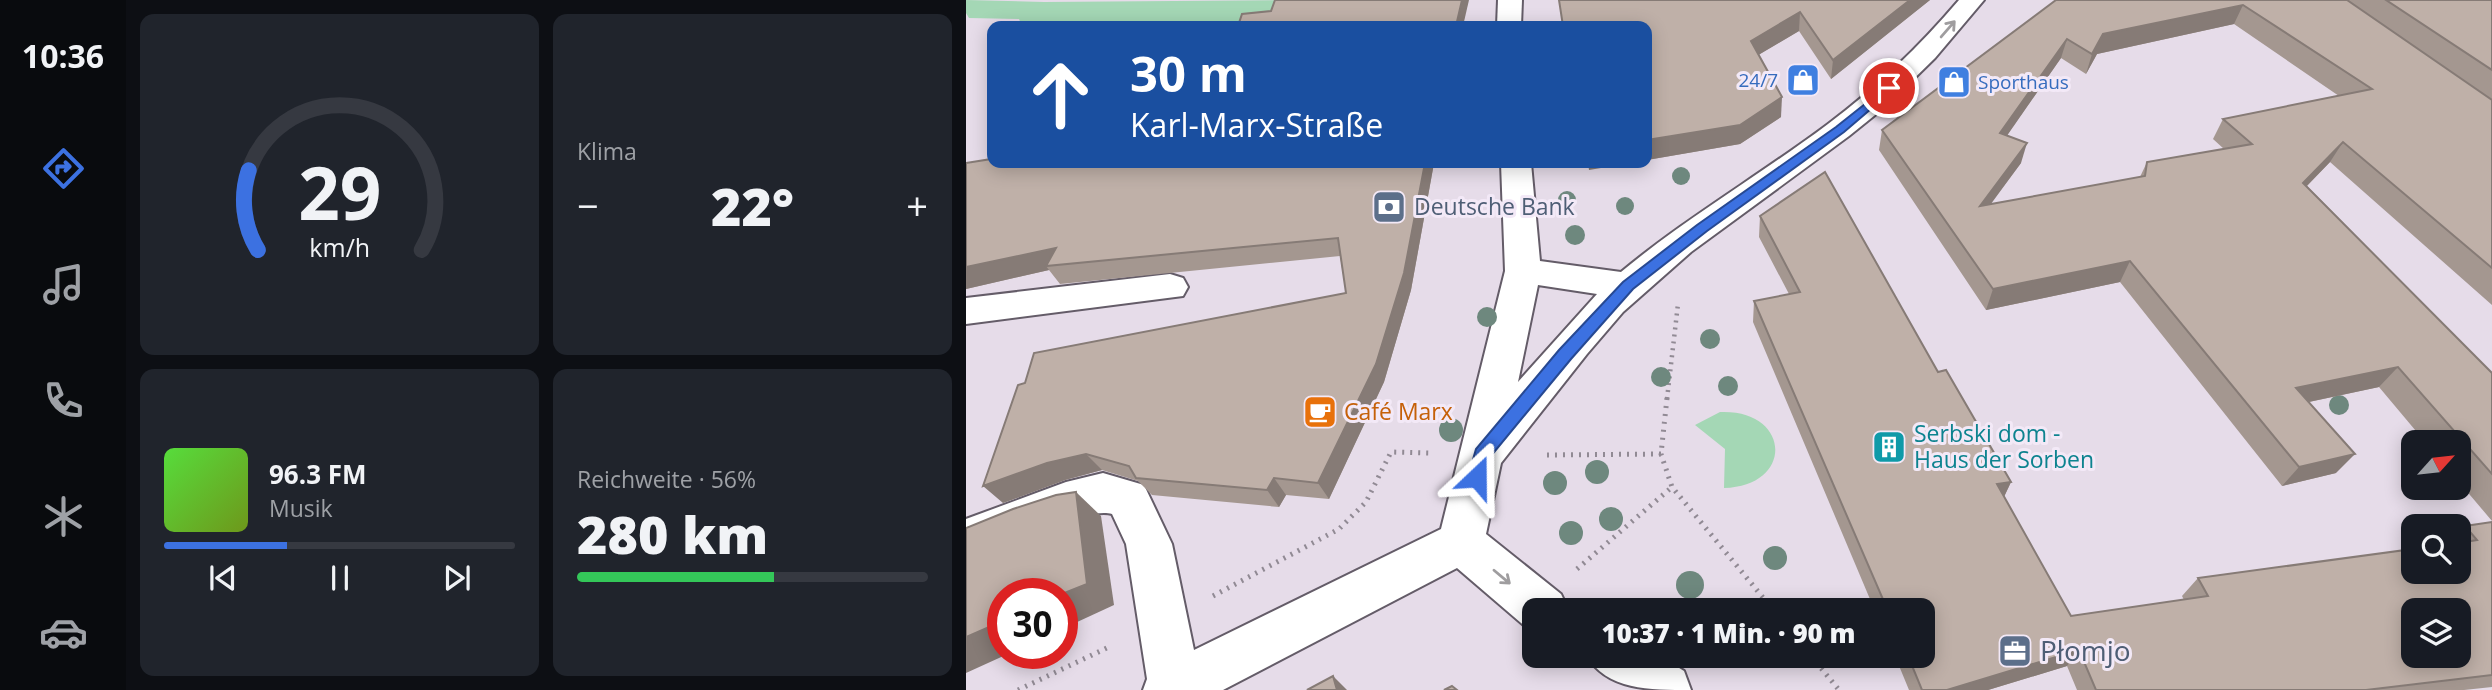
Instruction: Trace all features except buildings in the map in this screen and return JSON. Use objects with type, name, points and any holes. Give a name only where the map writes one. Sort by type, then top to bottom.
[{"type":"street","points":[[1509,21],[1510,0]]},
{"type":"street","points":[[1482,455],[1565,355],[1628,286],[1702,228],[1840,129],[1905,74],[1947,32],[1972,0]]},
{"type":"street","points":[[966,540],[1066,501],[1103,492],[1128,499],[1149,544],[1172,689],[1461,542],[1523,271],[1516,168]]},
{"type":"street","points":[[1523,271],[1628,286]]},
{"type":"street","points":[[966,312],[1170,287]]},
{"type":"street","points":[[1461,542],[1528,598]]},
{"type":"street","points":[[1631,668],[1665,690]]},
{"type":"path","points":[[1679,296],[1661,454],[1672,488],[1763,598]]},
{"type":"path","points":[[1018,690],[1162,622],[1339,529],[1366,502],[1391,452]]},
{"type":"path","points":[[1539,455],[1661,454]]},
{"type":"path","points":[[1580,567],[1672,488]]},
{"type":"path","points":[[1821,668],[1839,690]]},
{"type":"green space","points":[[966,0],[1313,0],[1306,21],[1020,21],[969,18],[966,13]]},
{"type":"green space","points":[[1720,412],[1743,414],[1761,422],[1771,434],[1775,448],[1773,462],[1763,475],[1747,484],[1724,488],[1725,449],[1695,425]]},
{"type":"place","name":"24/7","points":[[1803,80]]},
{"type":"place","name":"Sporthaus","points":[[1954,82]]},
{"type":"place","name":"Deutsche Bank","points":[[1389,207]]},
{"type":"place","name":"Café Marx","points":[[1320,412]]},
{"type":"place","name":"Serbski dom - Haus der Sorben","points":[[1889,447]]},
{"type":"place","name":"Płomjo","points":[[2015,651]]},
{"type":"route","points":[[1477,477],[1482,455],[1565,355],[1628,286],[1702,228],[1840,129],[1889,88]]}]
